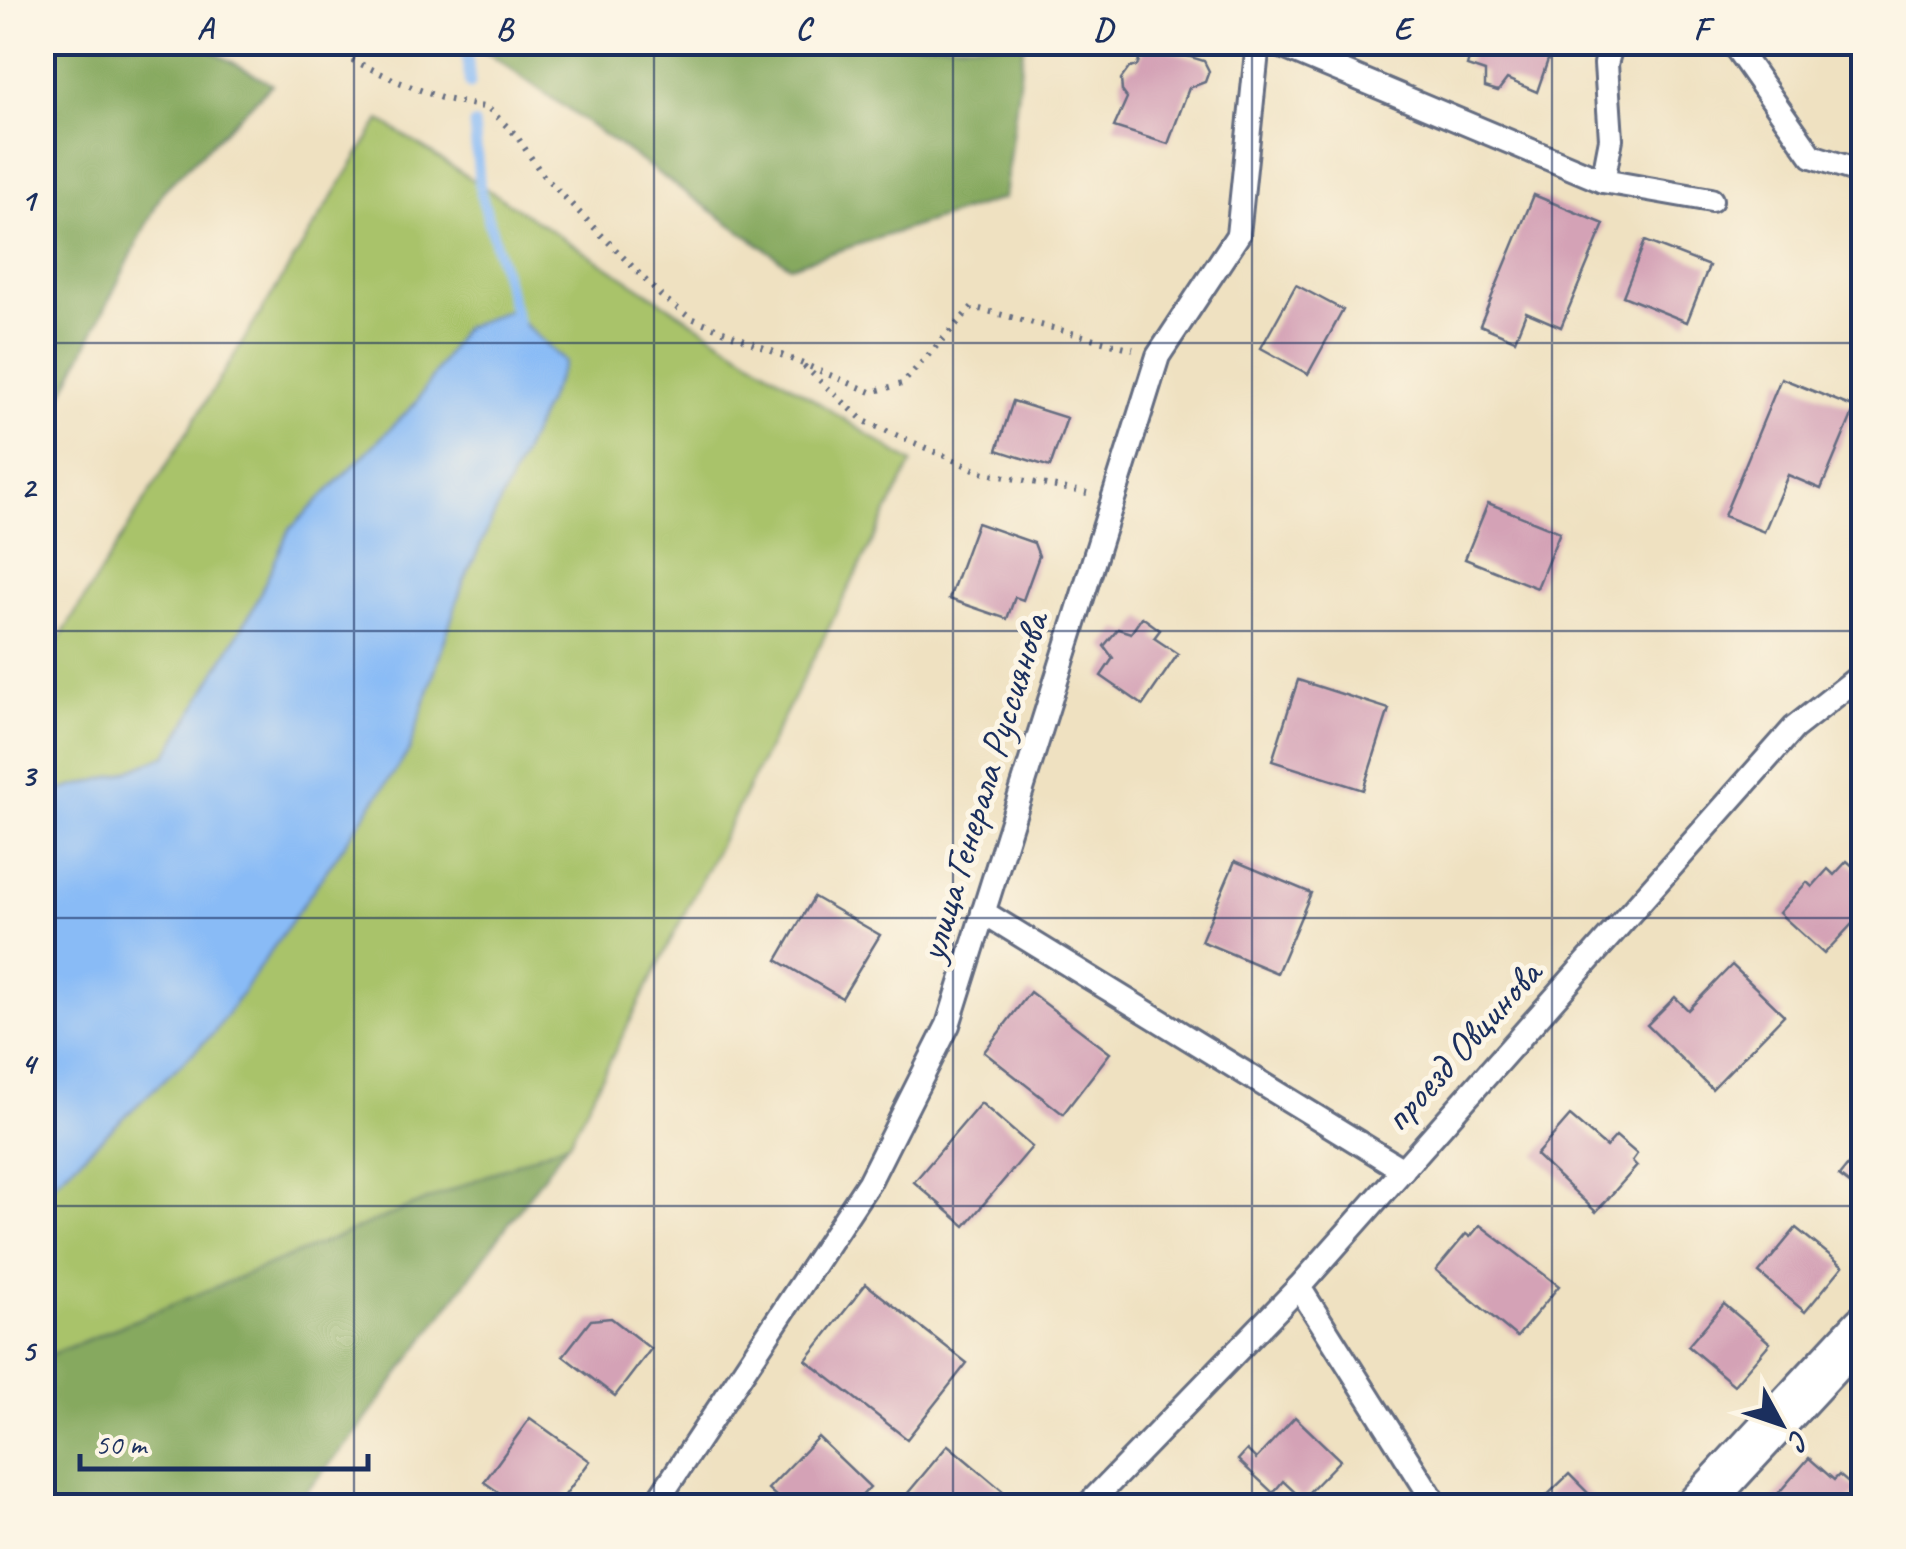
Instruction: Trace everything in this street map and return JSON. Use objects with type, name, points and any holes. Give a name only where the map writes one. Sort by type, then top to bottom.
[{"type":"street","points":[[1698,1506],[1864,1327]]},
{"type":"lane","name":"улица Генерала Руссиянова","points":[[654,1506],[869,1182],[948,1025],[1158,356],[1238,235],[1258,42]]},
{"type":"lane","points":[[1272,42],[1603,181],[1711,200]]},
{"type":"lane","points":[[1603,181],[1611,139],[1606,64],[1612,42]]},
{"type":"lane","points":[[1732,42],[1812,156],[1864,173]]},
{"type":"lane","name":"проезд Овцинова","points":[[1088,1506],[1300,1287],[1794,728],[1864,673]]},
{"type":"lane","points":[[983,912],[1403,1170]]},
{"type":"lane","points":[[1300,1287],[1436,1506]]},
{"type":"path","points":[[314,42],[413,88],[488,108],[516,135],[542,174],[660,295],[688,317],[871,392],[902,384],[972,307],[1158,356]]},
{"type":"path","points":[[801,363],[864,421],[981,472],[1113,498]]},
{"type":"green space","points":[[43,42],[198,43],[272,84],[163,191],[43,434]]},
{"type":"green space","points":[[467,43],[1024,43],[1004,198],[790,266],[489,54]]},
{"type":"green space","points":[[380,120],[912,463],[569,1142],[43,1358],[42,667]]},
{"type":"green space","points":[[568,1142],[354,1436],[293,1506],[43,1506],[43,1358]]},
{"type":"water","points":[[509,310],[565,362],[463,583],[409,751],[214,1033],[43,1193],[43,795],[121,774],[167,755],[253,609],[289,530],[416,403],[463,328]]},
{"type":"building","points":[[1474,42],[1554,42],[1537,92],[1507,79],[1498,91],[1485,87],[1485,72],[1467,66]]},
{"type":"building","points":[[1145,43],[1204,61],[1209,71],[1205,82],[1189,88],[1168,144],[1114,127],[1127,98],[1121,79],[1129,68],[1137,66]]},
{"type":"building","points":[[1534,195],[1604,224],[1561,327],[1526,312],[1515,340],[1480,325]]},
{"type":"building","points":[[1645,241],[1709,266],[1687,322],[1623,296]]},
{"type":"building","points":[[1296,285],[1343,310],[1308,374],[1261,348]]},
{"type":"building","points":[[1781,378],[1855,408],[1821,489],[1788,475],[1764,532],[1724,516]]},
{"type":"building","points":[[1013,401],[1067,418],[1050,467],[997,450]]},
{"type":"building","points":[[1488,503],[1560,532],[1537,588],[1465,559]]},
{"type":"building","points":[[977,523],[1034,543],[1039,556],[1023,600],[1015,597],[1007,619],[949,599]]},
{"type":"building","points":[[1142,617],[1160,630],[1154,638],[1178,654],[1143,705],[1101,676],[1113,658],[1104,646],[1118,629],[1131,633]]},
{"type":"building","points":[[1298,680],[1389,709],[1363,790],[1272,761]]},
{"type":"building","points":[[1235,861],[1311,893],[1277,973],[1201,941]]},
{"type":"building","points":[[1847,861],[1864,876],[1864,911],[1824,954],[1779,913],[1807,882],[1812,887],[1828,869],[1834,875]]},
{"type":"building","points":[[814,897],[880,935],[842,998],[777,960]]},
{"type":"building","points":[[1732,965],[1784,1015],[1712,1089],[1647,1025],[1675,997],[1688,1010]]},
{"type":"building","points":[[1030,992],[1110,1053],[1063,1114],[984,1052]]},
{"type":"building","points":[[981,1103],[1032,1147],[965,1226],[914,1182]]},
{"type":"building","points":[[1570,1116],[1606,1147],[1616,1136],[1637,1154],[1632,1161],[1637,1166],[1596,1212],[1536,1155]]},
{"type":"building","points":[[1864,1145],[1864,1195],[1839,1176]]},
{"type":"building","points":[[1480,1225],[1559,1286],[1517,1337],[1436,1270],[1466,1234],[1470,1237]]},
{"type":"building","points":[[1796,1228],[1843,1266],[1805,1312],[1759,1273]]},
{"type":"building","points":[[866,1284],[967,1363],[907,1439],[806,1360]]},
{"type":"building","points":[[1724,1304],[1770,1343],[1734,1385],[1688,1346]]},
{"type":"building","points":[[611,1318],[651,1349],[615,1396],[563,1356],[591,1320]]},
{"type":"building","points":[[1295,1417],[1340,1460],[1302,1499],[1283,1481],[1273,1493],[1238,1460],[1247,1450],[1256,1459]]},
{"type":"building","points":[[530,1418],[590,1461],[557,1506],[518,1506],[484,1482]]},
{"type":"building","points":[[818,1437],[870,1487],[852,1506],[787,1506],[768,1489]]},
{"type":"building","points":[[948,1445],[1011,1498],[1004,1506],[897,1506]]},
{"type":"building","points":[[1809,1458],[1834,1480],[1839,1475],[1858,1491],[1844,1506],[1769,1504]]},
{"type":"building","points":[[1569,1474],[1601,1506],[1536,1506]]},
{"type":"waterway","points":[[466,42],[470,84]]},
{"type":"waterway","points":[[474,125],[480,190],[518,324],[515,329]]}]
